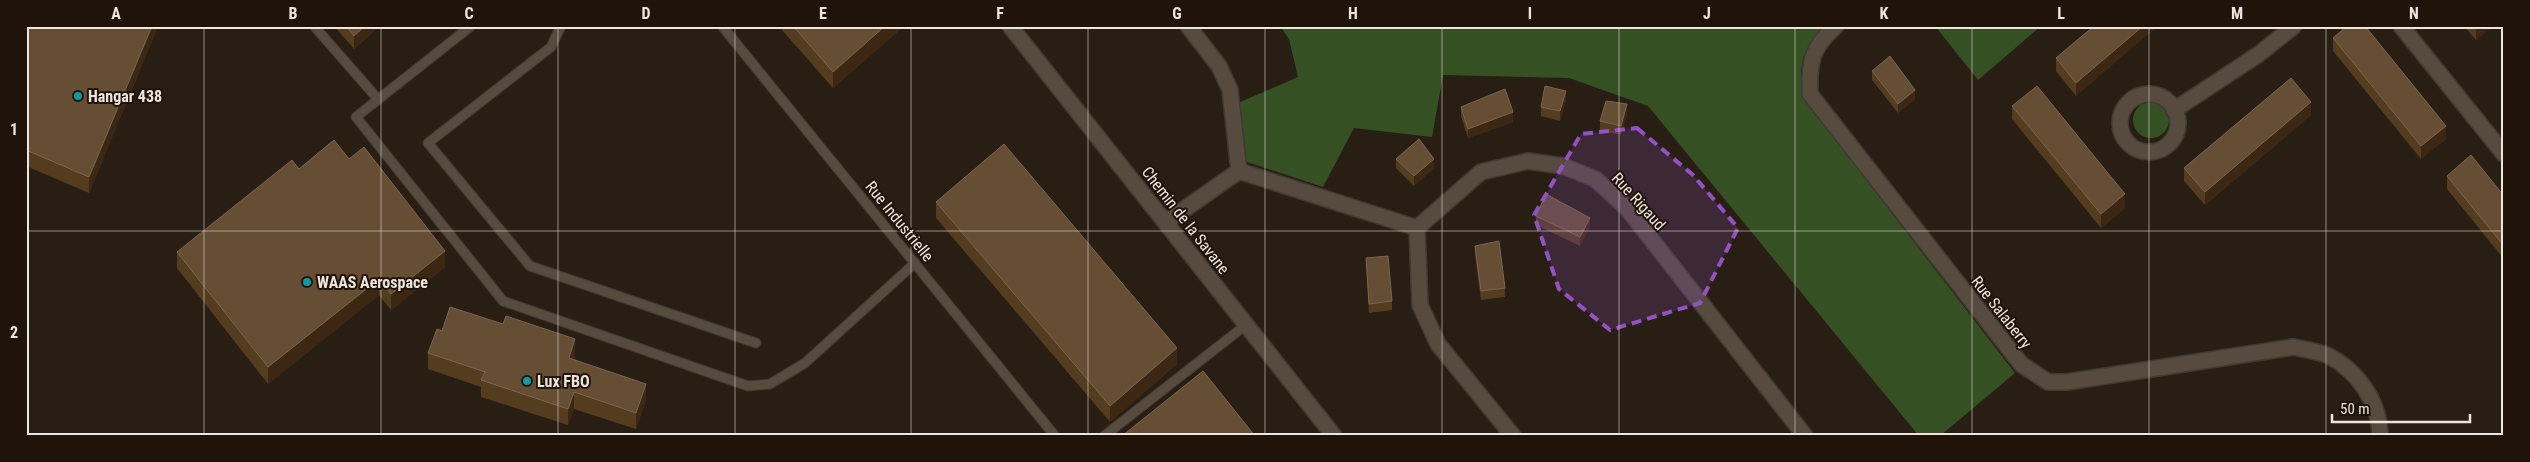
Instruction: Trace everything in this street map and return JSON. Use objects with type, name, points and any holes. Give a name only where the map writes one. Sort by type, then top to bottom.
[{"type":"street","name":"Chemin de la Savane","points":[[1010,26],[1334,436]]},
{"type":"street","points":[[1188,26],[1218,66],[1230,90],[1239,171]]},
{"type":"street","name":"Rue Salaberry","points":[[1836,26],[1821,39],[1809,66],[1810,94],[2021,364],[2048,382],[2067,382],[2293,347],[2326,355],[2350,371],[2370,394],[2380,430]]},
{"type":"street","points":[[2174,110],[2259,54],[2294,26]]},
{"type":"street","points":[[2401,26],[2504,154]]},
{"type":"street","name":"Rue Rigaud","points":[[1417,228],[1481,172],[1528,161],[1563,166],[1596,179],[1626,206],[1805,436]]},
{"type":"street","points":[[1166,222],[1239,171]]},
{"type":"street","points":[[1239,171],[1417,228],[1420,305],[1434,336],[1438,344],[1513,436]]},
{"type":"lane","points":[[314,26],[377,98]]},
{"type":"lane","points":[[471,26],[356,116],[503,301],[748,386],[770,384],[805,363],[915,263]]},
{"type":"lane","points":[[561,26],[551,47],[428,143],[530,266],[756,343]]},
{"type":"lane","name":"Rue Industrielle","points":[[722,26],[1055,436]]},
{"type":"lane","points":[[1104,436],[1246,324]]},
{"type":"highlighted area","points":[[1637,128],[1693,175],[1738,228],[1700,303],[1610,330],[1559,289],[1534,215],[1581,134]]},
{"type":"green space","points":[[1280,26],[1532,26],[1546,29],[1551,26],[1827,26],[1811,42],[1803,58],[1801,76],[1803,98],[2015,373],[1940,436],[1919,436],[1648,106],[1569,78],[1443,75],[1432,137],[1354,128],[1323,187],[1238,159],[1238,103],[1298,77],[1289,39]]},
{"type":"green space","points":[[1935,26],[2041,26],[1978,80]]},
{"type":"green space","points":[[2151,102],[2164,107],[2169,120],[2164,133],[2151,138],[2138,133],[2133,120],[2138,107]]},
{"type":"building","name":"Hangar 438","points":[[26,26],[152,26],[89,177],[26,150]]},
{"type":"building","points":[[346,26],[365,26],[354,36]]},
{"type":"building","points":[[793,26],[885,26],[833,72]]},
{"type":"building","points":[[2094,26],[2143,26],[2076,83],[2056,58]]},
{"type":"building","points":[[2347,26],[2365,26],[2446,126],[2421,146],[2333,38]]},
{"type":"building","points":[[1890,56],[1915,90],[1898,104],[1872,71]]},
{"type":"building","points":[[2291,78],[2311,102],[2205,192],[2184,168]]},
{"type":"building","points":[[1545,86],[1566,91],[1560,111],[1541,107]]},
{"type":"building","points":[[2037,86],[2125,194],[2101,214],[2012,106]]},
{"type":"building","points":[[1505,89],[1513,112],[1468,129],[1461,107]]},
{"type":"building","points":[[1606,101],[1627,104],[1621,126],[1600,121]]},
{"type":"building","points":[[1419,139],[1434,159],[1414,176],[1396,159]]},
{"type":"building","name":"WAAS Aerospace","points":[[334,140],[349,159],[364,147],[445,251],[391,294],[379,279],[268,367],[177,252],[292,160],[299,169]]},
{"type":"building","points":[[1004,144],[1177,348],[1110,406],[936,202]]},
{"type":"building","points":[[2471,155],[2504,196],[2504,246],[2447,176]]},
{"type":"building","points":[[1546,194],[1590,218],[1580,237],[1536,216]]},
{"type":"building","points":[[1499,241],[1505,288],[1481,291],[1475,246]]},
{"type":"building","points":[[1388,256],[1392,301],[1369,304],[1366,258]]},
{"type":"building","name":"Lux FBO","points":[[450,307],[503,324],[506,316],[575,339],[569,358],[646,384],[636,413],[574,392],[568,409],[481,380],[485,372],[428,353],[437,329],[442,331]]},
{"type":"building","points":[[1203,371],[1255,436],[1122,436]]},
{"type":"place","name":"Hangar 438","points":[[78,96]]},
{"type":"place","name":"WAAS Aerospace","points":[[307,282]]},
{"type":"place","name":"Lux FBO","points":[[527,381]]}]
